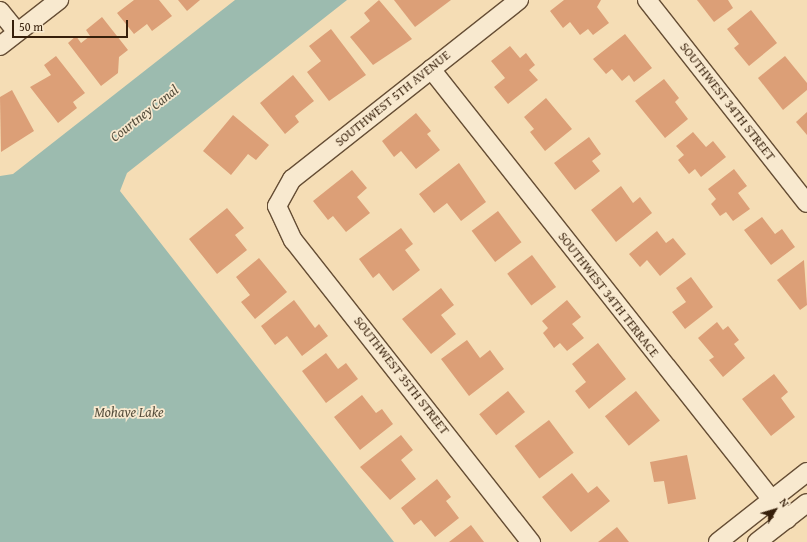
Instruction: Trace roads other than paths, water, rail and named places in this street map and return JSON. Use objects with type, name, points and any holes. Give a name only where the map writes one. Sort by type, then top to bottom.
[{"type":"street","points":[[0,46],[59,0]]},
{"type":"street","name":"SOUTHWEST 5TH AVENUE","points":[[277,206],[292,179],[519,0]]},
{"type":"street","name":"SOUTHWEST 34TH STREET","points":[[647,0],[807,203]]},
{"type":"street","points":[[0,10],[17,32]]},
{"type":"street","name":"SOUTHWEST 34TH TERRACE","points":[[431,69],[787,519]]},
{"type":"street","name":"SOUTHWEST 35TH STREET","points":[[277,206],[294,240],[531,542]]},
{"type":"street","points":[[718,542],[807,472]]},
{"type":"street","points":[[757,542],[807,503]]},
{"type":"water","name":"Mohave Lake","points":[[235,0],[347,0],[127,173],[120,191],[394,542],[0,542],[0,176],[13,174]]},
{"type":"water label","name":"Courtney Canal","points":[[144,113]]}]
